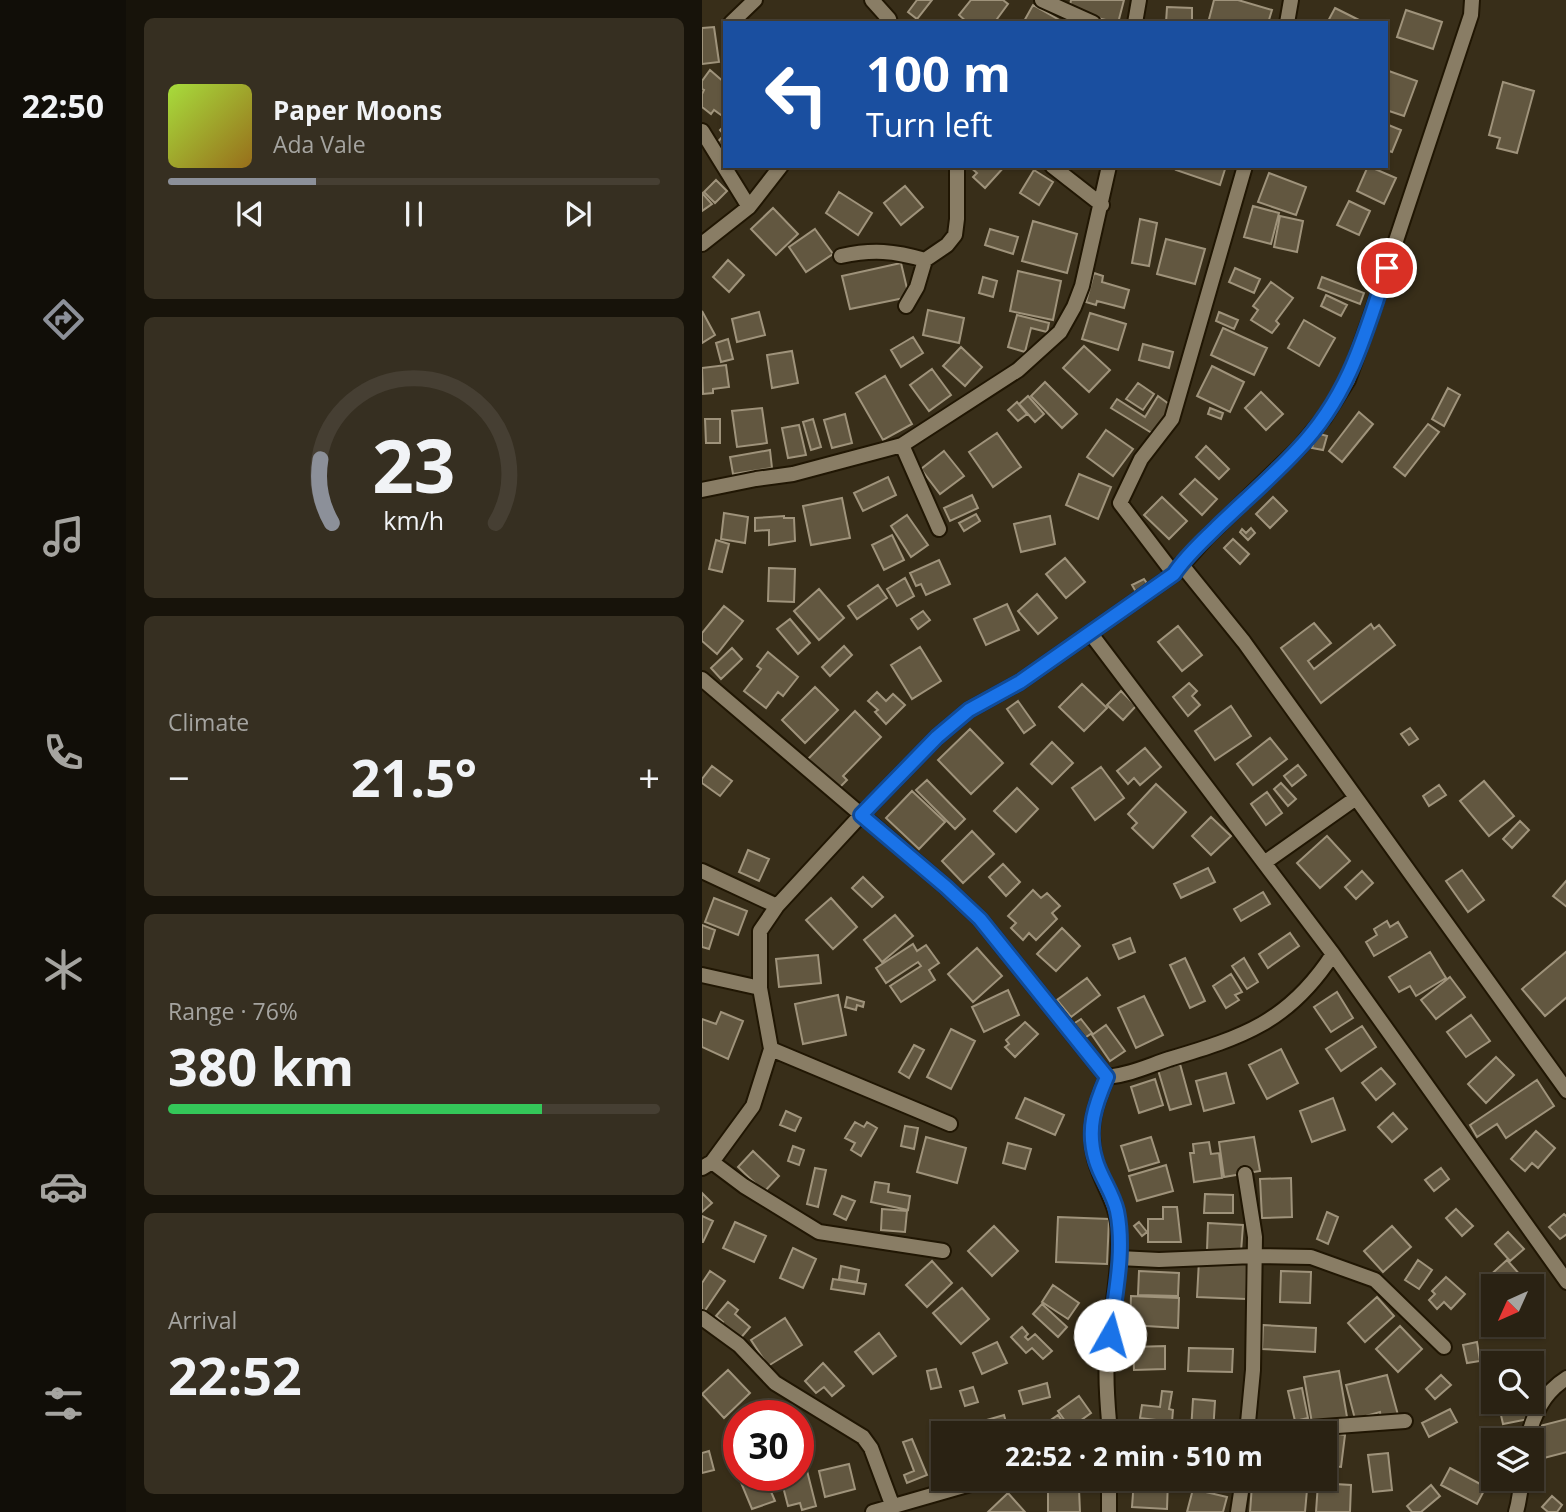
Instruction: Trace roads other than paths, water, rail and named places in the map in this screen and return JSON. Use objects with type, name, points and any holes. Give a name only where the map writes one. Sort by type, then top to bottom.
[{"type":"street","points":[[733,21],[754,0]]},
{"type":"street","points":[[872,0],[890,21]]},
{"type":"street","points":[[1042,0],[1089,21]]},
{"type":"street","points":[[1135,21],[1139,0]]},
{"type":"street","points":[[1286,21],[1291,0]]},
{"type":"street","points":[[943,1251],[819,1232],[707,1165],[753,1106],[771,1049],[760,988],[760,931],[777,906],[937,737],[969,710],[1020,682],[1091,634],[1177,569],[1299,449],[1324,418],[1348,380],[1466,28],[1472,0]]},
{"type":"street","points":[[702,131],[723,165]]},
{"type":"street","points":[[725,168],[749,207]]},
{"type":"street","points":[[702,244],[749,207],[779,168]]},
{"type":"street","points":[[906,306],[917,287],[925,260],[947,245],[955,235],[958,219],[957,168]]},
{"type":"street","points":[[1054,168],[1102,205]]},
{"type":"street","points":[[702,490],[793,474],[902,445],[1018,370],[1060,331],[1074,307],[1082,286],[1109,168]]},
{"type":"street","points":[[1244,168],[1172,419],[1141,459],[1120,503],[1244,642],[1566,1091]]},
{"type":"street","points":[[841,256],[860,252],[898,252],[925,260]]},
{"type":"street","points":[[902,445],[939,529]]},
{"type":"street","points":[[1091,634],[1333,954],[1566,1282]]},
{"type":"street","points":[[702,679],[980,919],[1107,1077]]},
{"type":"street","points":[[1264,863],[1356,798]]},
{"type":"street","points":[[702,871],[777,906]]},
{"type":"street","points":[[1107,1077],[1122,1076],[1245,1035],[1271,1021],[1317,978],[1333,954]]},
{"type":"street","points":[[702,975],[760,988]]},
{"type":"street","points":[[771,1049],[950,1124]]},
{"type":"street","points":[[1107,1077],[1095,1102],[1091,1135],[1095,1160],[1116,1209],[1119,1258],[1106,1361],[1109,1421]]},
{"type":"street","points":[[1245,1174],[1255,1237],[1253,1370],[1248,1421]]},
{"type":"street","points":[[1119,1258],[1159,1260],[1254,1256],[1311,1257],[1375,1280],[1444,1347]]},
{"type":"street","points":[[702,1318],[739,1345],[775,1383],[863,1437],[871,1448],[893,1510]]},
{"type":"street","points":[[1529,1428],[1545,1396],[1566,1378]]},
{"type":"street","points":[[1337,1426],[1404,1421]]},
{"type":"street","points":[[873,1512],[893,1510],[951,1491]]},
{"type":"street","points":[[1109,1491],[1109,1512]]},
{"type":"street","points":[[1238,1512],[1241,1491]]},
{"type":"street","points":[[1516,1512],[1520,1502],[1519,1491]]}]
